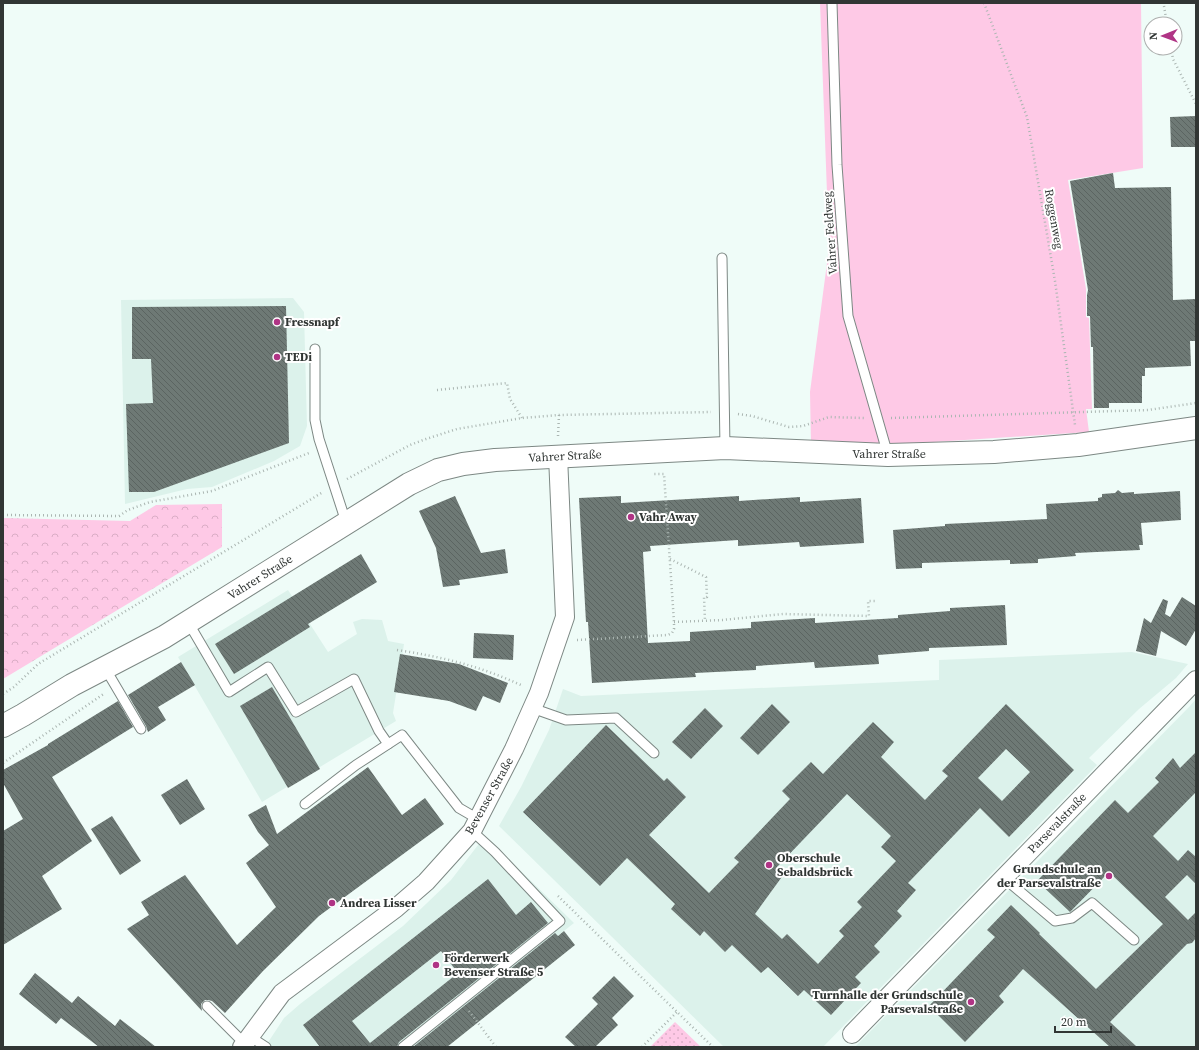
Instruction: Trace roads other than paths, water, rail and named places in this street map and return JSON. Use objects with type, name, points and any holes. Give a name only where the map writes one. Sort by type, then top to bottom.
[{"type":"main road","name":"Vahrer Straße","points":[[3,726],[72,685],[164,637],[346,522],[409,484],[438,470],[463,464],[495,460],[725,448],[888,455],[994,452],[1078,445],[1196,428]]},
{"type":"street","name":"Bevenser Straße","points":[[245,1042],[282,993],[402,903],[426,882],[475,825],[514,749],[536,701],[565,617],[558,456]]},
{"type":"street","name":"Parsevalstraße","points":[[852,1034],[1196,680]]},
{"type":"lane","name":"Vahrer Feldweg","points":[[832,3],[837,165],[848,316],[888,455]]},
{"type":"lane","points":[[722,258],[725,448]]},
{"type":"lane","points":[[315,348],[316,420],[319,439],[346,522]]},
{"type":"lane","points":[[188,622],[229,692],[268,667],[296,712],[354,679],[379,731],[388,744]]},
{"type":"lane","points":[[105,667],[141,729]]},
{"type":"lane","points":[[536,701],[566,720],[616,718],[654,753]]},
{"type":"lane","points":[[305,804],[356,765],[402,735],[495,852],[560,922],[403,1047]]},
{"type":"lane","points":[[1004,878],[1055,922],[1072,918],[1092,903],[1134,940]]},
{"type":"lane","points":[[207,1006],[245,1042],[266,1047]]},
{"type":"place","name":"Fressnapf","points":[[277,322]]},
{"type":"place","name":"TEDi","points":[[277,357]]},
{"type":"place","name":"Vahr Away","points":[[631,517]]},
{"type":"place","name":"Oberschule Sebaldsbrück","points":[[769,865]]},
{"type":"place","name":"Grundschule an der Parsevalstraße","points":[[1109,876]]},
{"type":"place","name":"Andrea Lisser","points":[[332,903]]},
{"type":"place","name":"Förderwerk Bevenser Straße 5","points":[[436,965]]},
{"type":"place","name":"Turnhalle der Grundschule Parsevalstraße","points":[[971,1002]]}]
